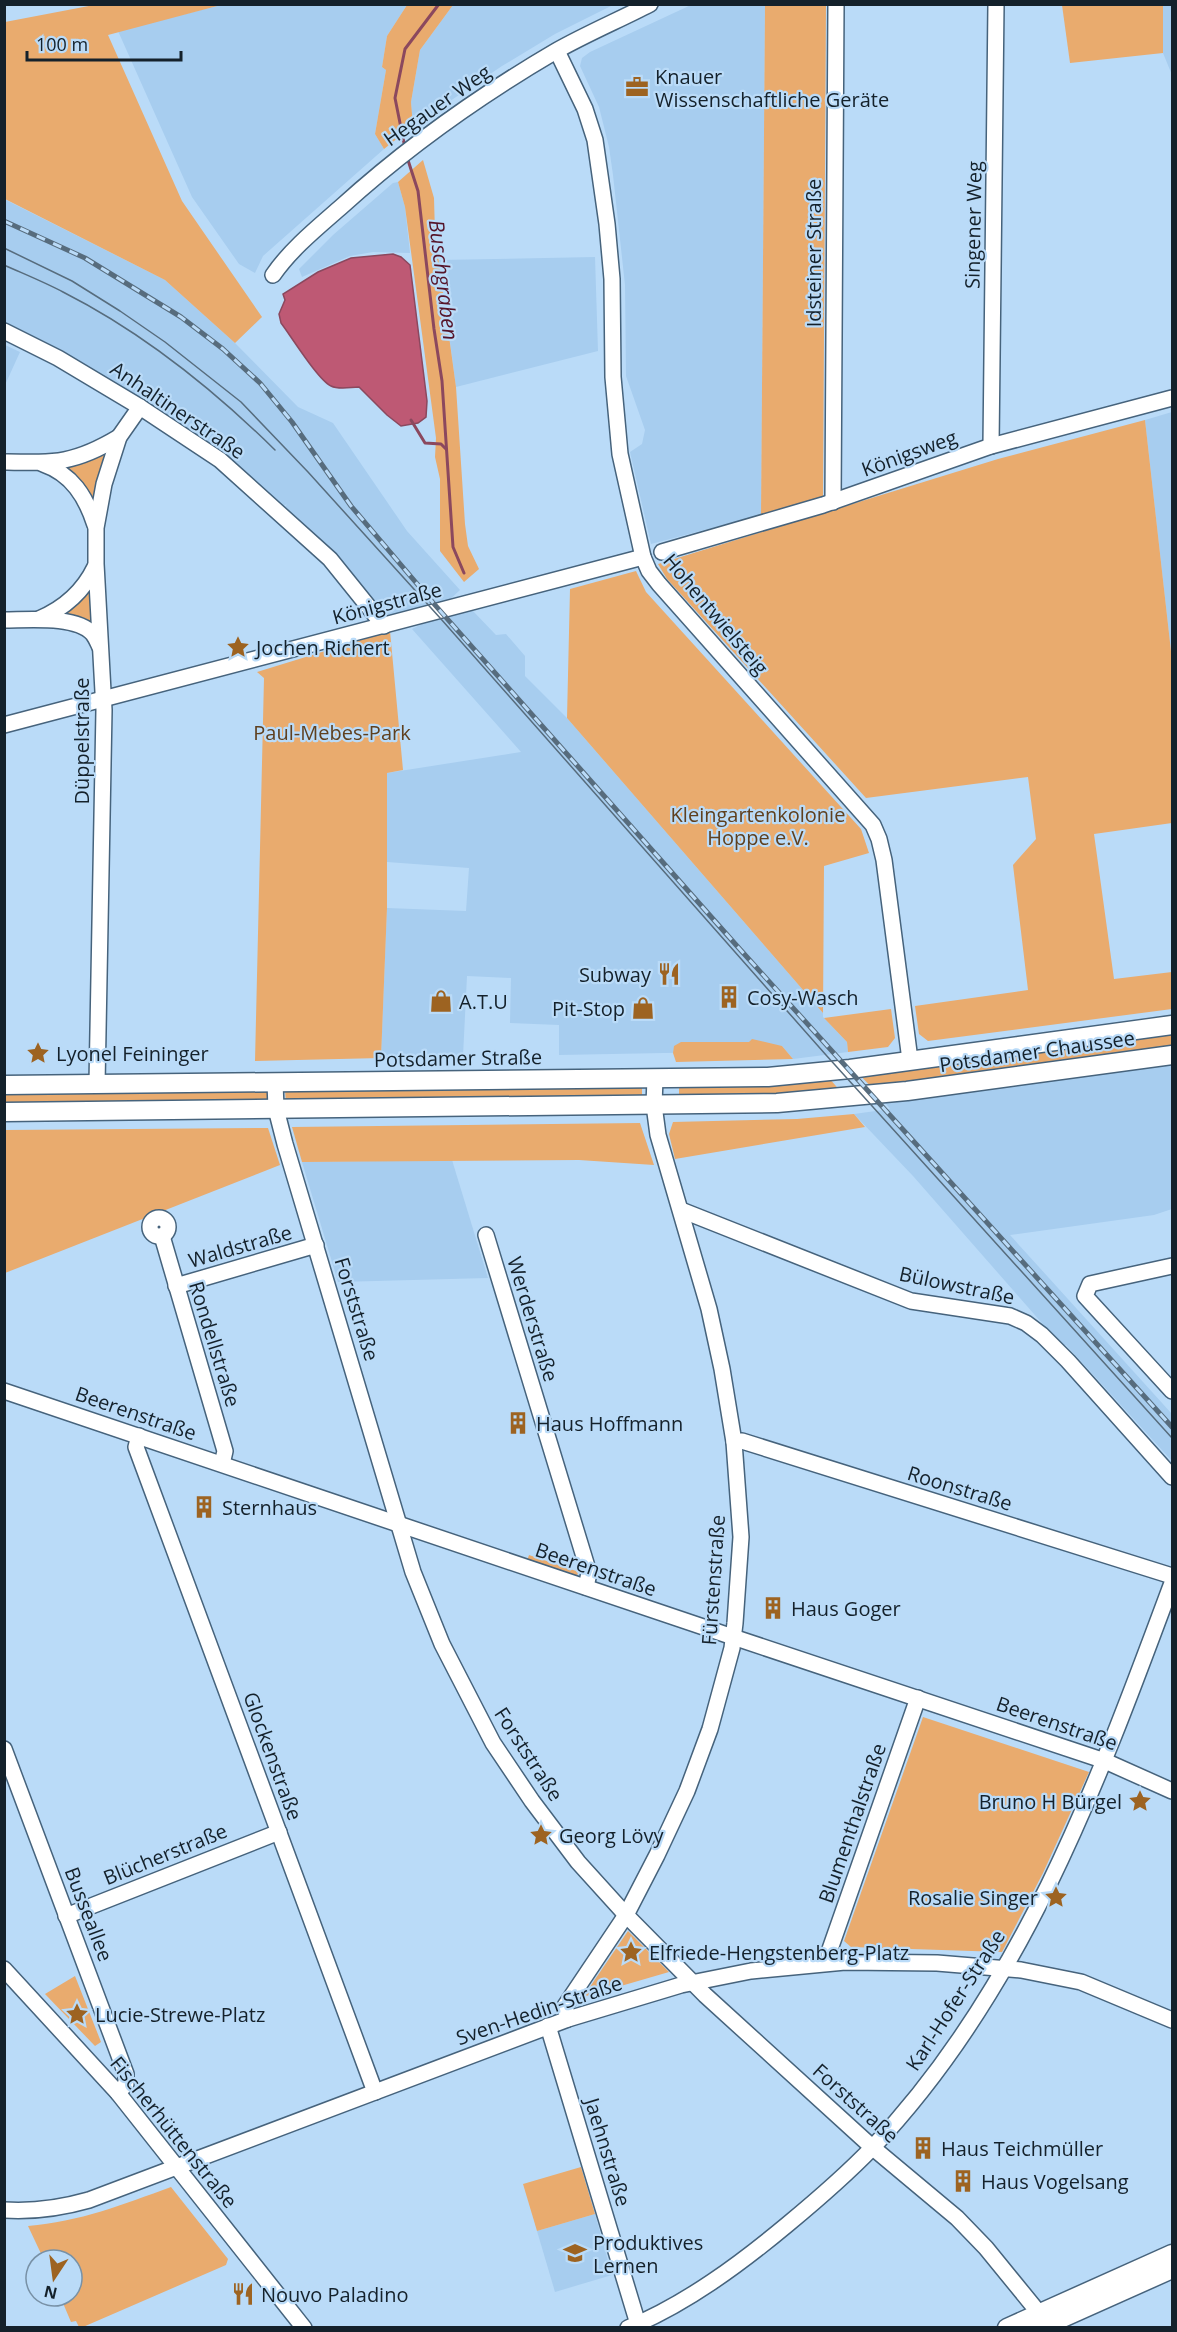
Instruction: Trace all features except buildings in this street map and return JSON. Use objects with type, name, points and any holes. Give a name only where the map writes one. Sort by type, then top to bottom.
[{"type":"main road","name":"Potsdamer Chaussee","points":[[910,1060],[1173,1025]]},
{"type":"main road","name":"Potsdamer Chaussee","points":[[654,1105],[777,1103],[907,1091],[1173,1055]]},
{"type":"main road","name":"Potsdamer Straße","points":[[4,1085],[795,1075],[910,1060]]},
{"type":"main road","points":[[4,1112],[654,1105]]},
{"type":"main road","points":[[1040,2320],[1173,2254]]},
{"type":"main road","points":[[1007,2328],[1040,2320],[1173,2269]]},
{"type":"street","name":"Hegauer Weg","points":[[273,275],[304,240],[414,145],[470,105],[557,51],[650,4]]},
{"type":"street","name":"Idsteiner Straße","points":[[833,502],[836,4]]},
{"type":"street","name":"Singener Weg","points":[[991,446],[996,4]]},
{"type":"street","name":"Hohentwielsteig","points":[[557,51],[585,109],[597,151],[612,279],[613,377],[620,454],[644,557],[649,571],[659,584],[873,825],[884,861],[910,1060]]},
{"type":"street","name":"Anhaltinerstraße","points":[[4,331],[58,358],[140,407],[220,460],[330,559],[384,626]]},
{"type":"street","name":"Königsweg","points":[[662,552],[833,502],[991,446],[1173,398]]},
{"type":"street","name":"Düppelstraße","points":[[97,1084],[104,699],[96,528],[104,484],[119,437],[140,407]]},
{"type":"street","points":[[4,462],[40,463],[76,459],[96,451],[119,437]]},
{"type":"street","points":[[40,463],[55,468],[68,478],[88,503],[96,528]]},
{"type":"street","name":"Königstraße","points":[[4,725],[644,557]]},
{"type":"street","points":[[36,620],[50,614],[78,595],[96,564]]},
{"type":"street","points":[[4,620],[66,622],[81,626],[93,634],[101,650]]},
{"type":"street","name":"Fürstenstraße","points":[[568,2019],[566,2006],[626,1915],[687,1791],[710,1729],[733,1637],[741,1537],[734,1442],[709,1309],[658,1135],[654,1105],[655,1078]]},
{"type":"street","name":"Forststraße","points":[[275,1082],[276,1109],[414,1572],[430,1617],[493,1743],[571,1853],[626,1915],[692,1982],[873,2147],[957,2218],[986,2248],[1040,2320]]},
{"type":"street","name":"Bülowstraße","points":[[681,1210],[911,1301],[1010,1316],[1026,1323],[1062,1355],[1173,1477]]},
{"type":"street","name":"Werderstraße","points":[[486,1235],[588,1573],[586,1587]]},
{"type":"street","name":"Rondellstraße","points":[[162,1236],[225,1451],[222,1464]]},
{"type":"street","name":"Waldstraße","points":[[176,1286],[316,1245]]},
{"type":"street","points":[[1173,1266],[1090,1284],[1085,1296],[1173,1391]]},
{"type":"street","name":"Beerenstraße","points":[[4,1390],[1106,1761],[1173,1791]]},
{"type":"street","name":"Glockenstraße","points":[[139,1436],[136,1447],[375,2092]]},
{"type":"street","name":"Roonstraße","points":[[734,1442],[742,1441],[1173,1576]]},
{"type":"street","name":"Karl-Hofer-Straße","points":[[633,2326],[707,2284],[762,2246],[818,2199],[873,2147],[945,2059],[1004,1968],[1054,1875],[1106,1761],[1173,1583]]},
{"type":"street","name":"Blumenthalstraße","points":[[829,1962],[829,1952],[918,1698]]},
{"type":"street","name":"Busseallee","points":[[4,1749],[126,2074],[126,2084],[118,2092]]},
{"type":"street","name":"Blücherstraße","points":[[66,1916],[279,1832]]},
{"type":"street","name":"Sven-Hedin-Straße","points":[[4,2210],[66,2207],[568,2019],[692,1982],[751,1971],[829,1962],[937,1963],[1004,1968],[1081,1982],[1173,2020]]},
{"type":"street","name":"Fischerhüttenstraße","points":[[4,1969],[118,2092],[304,2328]]},
{"type":"street","name":"Jaehnstraße","points":[[548,2026],[633,2326]]},
{"type":"shaded area","points":[[221,5],[407,5],[387,36],[382,67],[386,70],[375,134],[384,149],[263,256],[255,273],[239,264],[192,197],[118,31]]},
{"type":"shaded area","points":[[453,5],[613,5],[555,34],[502,66],[413,126],[411,102],[420,50]]},
{"type":"shaded area","points":[[691,5],[765,5],[761,515],[651,544],[630,452],[642,444],[645,430],[626,376],[625,285],[609,147],[599,107],[580,66],[582,58],[590,52]]},
{"type":"shaded area","points":[[1163,5],[1172,5],[1172,75],[1163,53]]},
{"type":"shaded area","points":[[398,182],[405,207],[410,253],[373,252],[350,256],[302,277],[299,269],[333,235],[393,183]]},
{"type":"shaded area","points":[[4,199],[165,280],[235,343],[298,407],[333,423],[407,531],[460,590],[446,603],[456,613],[472,610],[496,635],[506,634],[525,656],[525,676],[567,718],[823,1013],[823,1017],[847,1042],[848,1052],[793,1059],[782,1046],[717,1052],[559,1055],[559,1025],[510,1023],[511,978],[467,976],[463,1056],[381,1058],[387,908],[466,911],[469,868],[387,862],[387,773],[521,752],[412,629],[426,622],[415,610],[386,618],[350,572],[285,507],[287,504],[284,506],[235,463],[5,326]]},
{"type":"shaded area","points":[[393,254],[401,257],[410,265],[427,401],[426,417],[418,423],[401,426],[359,387],[338,388],[326,382],[312,367],[281,323],[279,314],[285,300],[283,294],[318,272],[351,258]]},
{"type":"shaded area","points":[[595,257],[598,351],[456,387],[439,260]]},
{"type":"shaded area","points":[[5,345],[20,352],[5,385]]},
{"type":"shaded area","points":[[1172,412],[1172,660],[1145,420]]},
{"type":"shaded area","points":[[1172,1064],[1172,1209],[1154,1215],[1010,1235],[1172,1414],[1172,1461],[1066,1345],[1062,1346],[913,1176],[854,1114],[890,1109],[884,1101]]},
{"type":"shaded area","points":[[452,1160],[488,1278],[338,1282],[302,1162]]},
{"type":"shaded area","name":"Produktives Lernen","points":[[595,2214],[612,2275],[555,2292],[537,2231]]},
{"type":"green space","points":[[94,5],[221,5],[108,35],[182,201],[262,317],[235,343],[165,280],[5,199],[5,22]]},
{"type":"green space","points":[[407,5],[453,5],[420,50],[411,102],[413,126],[384,149],[375,134],[386,70],[382,67],[387,36]]},
{"type":"green space","points":[[765,5],[826,5],[823,498],[761,515]]},
{"type":"green space","points":[[1062,5],[1163,5],[1163,53],[1070,63]]},
{"type":"green space","points":[[423,160],[434,198],[435,234],[456,387],[468,546],[479,569],[464,582],[440,551],[440,479],[435,457],[436,438],[405,207],[398,182]]},
{"type":"green space","points":[[1145,420],[1172,660],[1172,823],[1094,834],[1114,979],[1172,972],[1172,1009],[928,1041],[919,1034],[915,1006],[1028,990],[1013,865],[1036,839],[1028,777],[866,798],[667,579],[658,564],[998,459]]},
{"type":"green space","points":[[107,452],[94,501],[63,467]]},
{"type":"green space","name":"Kleingartenkolonie Hoppe e.V.","points":[[636,571],[646,592],[861,829],[869,853],[824,866],[823,1013],[567,718],[570,589]]},
{"type":"green space","points":[[90,583],[95,628],[62,615]]},
{"type":"green space","name":"Paul-Mebes-Park","points":[[390,631],[403,770],[387,773],[387,908],[381,1058],[255,1061],[264,678],[257,672]]},
{"type":"green space","points":[[891,1009],[895,1038],[888,1047],[848,1052],[847,1042],[824,1018]]},
{"type":"green space","points":[[1172,1031],[1172,1050],[874,1090],[858,1073]]},
{"type":"green space","points":[[752,1039],[782,1046],[793,1059],[676,1062],[673,1053],[674,1046],[681,1042],[749,1042]]},
{"type":"green space","points":[[828,1077],[843,1094],[679,1100],[679,1083]]},
{"type":"green space","points":[[642,1085],[642,1098],[286,1103],[285,1090]]},
{"type":"green space","points":[[267,1089],[267,1103],[5,1108],[4,1090]]},
{"type":"green space","points":[[854,1114],[865,1127],[675,1159],[669,1134],[673,1122],[797,1119]]},
{"type":"green space","points":[[640,1123],[654,1165],[579,1160],[302,1162],[292,1127]]},
{"type":"green space","points":[[268,1128],[280,1165],[5,1273],[5,1130]]},
{"type":"green space","points":[[529,1555],[576,1571],[578,1572],[577,1577],[527,1561]]},
{"type":"green space","points":[[923,1717],[1089,1772],[1043,1873],[1002,1952],[851,1947],[844,1941]]},
{"type":"green space","name":"Elfriede-Hengstenberg-Platz","points":[[628,1931],[669,1972],[583,1997]]},
{"type":"green space","points":[[75,1976],[101,2042],[95,2046],[45,1994]]},
{"type":"green space","points":[[581,2167],[595,2214],[537,2231],[523,2184]]},
{"type":"green space","points":[[171,2187],[228,2259],[226,2265],[79,2327],[76,2321],[71,2322],[65,2308],[84,2308],[84,2248],[38,2248],[28,2226],[65,2221],[119,2206]]},
{"type":"waterway","name":"Buschgraben","points":[[405,148],[395,98],[405,49],[439,4]]},
{"type":"waterway","name":"Buschgraben","points":[[407,157],[418,191],[442,381],[453,547],[464,573]]},
{"type":"waterway","points":[[411,420],[425,443],[441,444],[446,449]]},
{"type":"tram line","points":[[4,248],[72,281],[120,311],[165,342],[241,402],[308,472],[441,619],[826,1055],[1172,1438]]},
{"type":"tram line","points":[[4,265],[56,288],[148,343],[201,383],[275,450]]},
{"type":"railway","points":[[4,221],[85,258],[181,317],[223,349],[260,383],[292,422],[351,506],[435,605],[737,946],[1172,1427]]},
{"type":"place","name":"Knauer Wissenschaftliche Geräte","points":[[637,87]]},
{"type":"place","name":"Jochen Richert","points":[[238,647]]},
{"type":"place","name":"Subway","points":[[669,974]]},
{"type":"place","name":"Cosy-Wasch","points":[[729,997]]},
{"type":"place","name":"A.T.U","points":[[441,1001]]},
{"type":"place","name":"Pit-Stop","points":[[643,1008]]},
{"type":"place","name":"Lyonel Feininger","points":[[38,1053]]},
{"type":"place","name":"Haus Hoffmann","points":[[518,1423]]},
{"type":"place","name":"Sternhaus","points":[[204,1507]]},
{"type":"place","name":"Haus Goger","points":[[773,1608]]},
{"type":"place","name":"Bruno H Bürgel","points":[[1140,1801]]},
{"type":"place","name":"Georg Lövy","points":[[541,1835]]},
{"type":"place","name":"Rosalie Singer","points":[[1056,1897]]},
{"type":"place","name":"Elfriede-Hengstenberg-Platz","points":[[631,1952]]},
{"type":"place","name":"Lucie-Strewe-Platz","points":[[77,2014]]},
{"type":"place","name":"Haus Teichmüller","points":[[923,2148]]},
{"type":"place","name":"Haus Vogelsang","points":[[963,2181]]},
{"type":"place","name":"Produktives Lernen","points":[[575,2253]]},
{"type":"place","name":"Nouvo Paladino","points":[[243,2294]]}]
